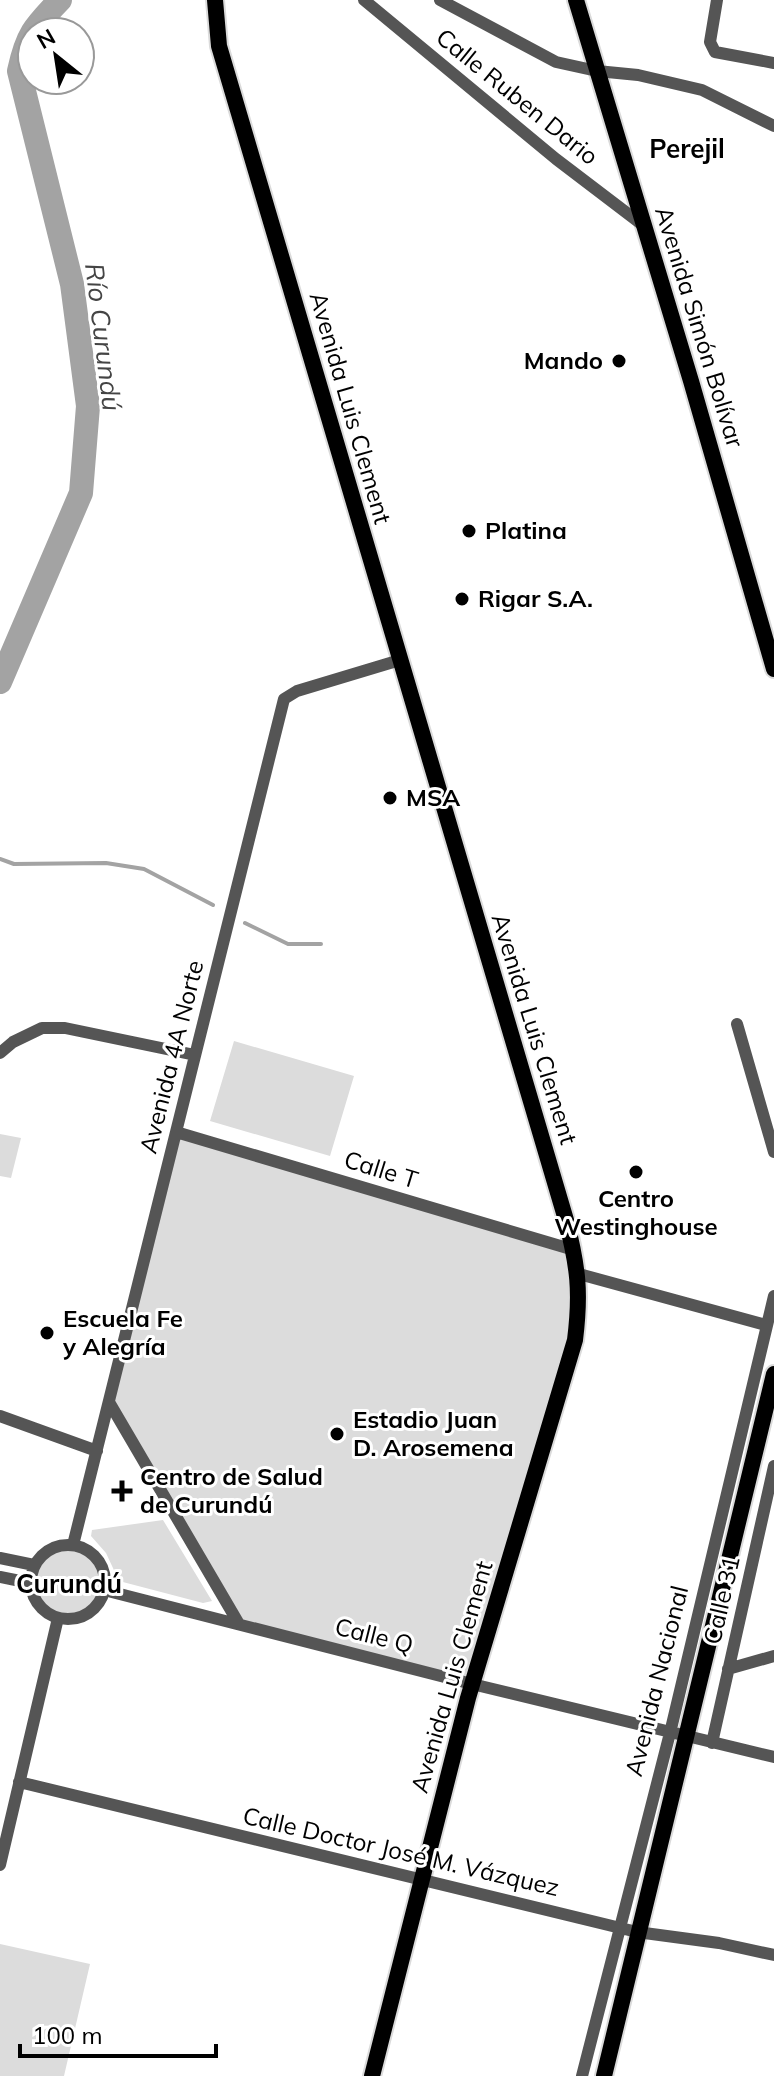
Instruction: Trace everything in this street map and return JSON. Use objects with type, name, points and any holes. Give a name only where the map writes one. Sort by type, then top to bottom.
[{"type":"main road","name":"Avenida Luis Clement","points":[[215,0],[219,46],[579,1274],[580,1302],[575,1340],[472,1684],[372,2076]]},
{"type":"main road","name":"Avenida Simón Bolívar","points":[[576,0],[774,669]]},
{"type":"main road","name":"Avenida Nacional","points":[[604,2076],[774,1374]]},
{"type":"street","name":"Calle Ruben Dario","points":[[364,0],[556,159],[644,226]]},
{"type":"street","points":[[440,0],[556,62],[597,71],[638,75],[702,90],[774,126]]},
{"type":"street","points":[[717,0],[710,42],[715,52],[774,63]]},
{"type":"street","name":"Avenida 4A Norte","points":[[73,1545],[284,699],[297,691],[400,660]]},
{"type":"street","points":[[737,1024],[774,1152]]},
{"type":"street","points":[[0,1053],[13,1042],[42,1028],[65,1028],[195,1055]]},
{"type":"street","name":"Calle T","points":[[176,1132],[574,1250]]},
{"type":"street","points":[[579,1274],[766,1325]]},
{"type":"street","name":"Avenida Nacional","points":[[582,2076],[670,1733],[774,1296]]},
{"type":"street","points":[[109,1402],[239,1624]]},
{"type":"street","points":[[0,1416],[97,1451]]},
{"type":"street","name":"Calle 31","points":[[712,1743],[769,1513],[774,1466]]},
{"type":"street","points":[[73,1545],[90,1552],[100,1563],[105,1577],[104,1590],[102,1599],[87,1614],[58,1618],[40,1606],[30,1583],[34,1565],[49,1550],[73,1545]]},
{"type":"street","points":[[0,1558],[34,1565]]},
{"type":"street","points":[[0,1577],[30,1583]]},
{"type":"street","name":"Calle Q","points":[[104,1590],[774,1757]]},
{"type":"street","points":[[0,1865],[58,1618]]},
{"type":"street","points":[[728,1669],[774,1656]]},
{"type":"street","name":"Calle Doctor José M. Vázquez","points":[[19,1782],[637,1932],[719,1943],[774,1955]]},
{"type":"shaded area","points":[[234,1041],[354,1076],[330,1156],[210,1121]]},
{"type":"shaded area","name":"Estadio Juan D. Arosemena","points":[[176,1132],[574,1250],[580,1302],[472,1684],[239,1624],[109,1402]]},
{"type":"shaded area","points":[[0,1134],[21,1138],[11,1178],[0,1176]]},
{"type":"shaded area","points":[[163,1520],[212,1601],[203,1603],[119,1581],[106,1553],[91,1536],[92,1530]]},
{"type":"shaded area","points":[[61,1545],[75,1545],[89,1551],[99,1561],[105,1582],[99,1603],[89,1613],[75,1619],[61,1619],[47,1613],[37,1603],[31,1589],[31,1575],[37,1561],[47,1551]]},
{"type":"shaded area","points":[[0,1944],[90,1964],[64,2076],[0,2076]]},
{"type":"waterway","name":"Río Curundú","points":[[0,682],[81,493],[88,406],[72,284],[19,71],[33,32],[60,0]]},
{"type":"waterway","points":[[0,859],[14,864],[106,863],[144,869],[213,905]]},
{"type":"waterway","points":[[245,923],[288,944],[321,944]]},
{"type":"place","name":"Mando","points":[[619,361]]},
{"type":"place","name":"Platina","points":[[469,531]]},
{"type":"place","name":"Rigar S.A.","points":[[462,599]]},
{"type":"place","name":"MSA","points":[[390,798]]},
{"type":"place","name":"Centro Westinghouse","points":[[636,1172]]},
{"type":"place","name":"Escuela Fe y Alegría","points":[[47,1333]]},
{"type":"place","name":"Estadio Juan D. Arosemena","points":[[337,1434]]},
{"type":"place","name":"Centro de Salud de Curundú","points":[[122,1491]]},
{"type":"district","name":"Perejil","points":[[687,149]]},
{"type":"district","name":"Curundú","points":[[69,1584]]}]
